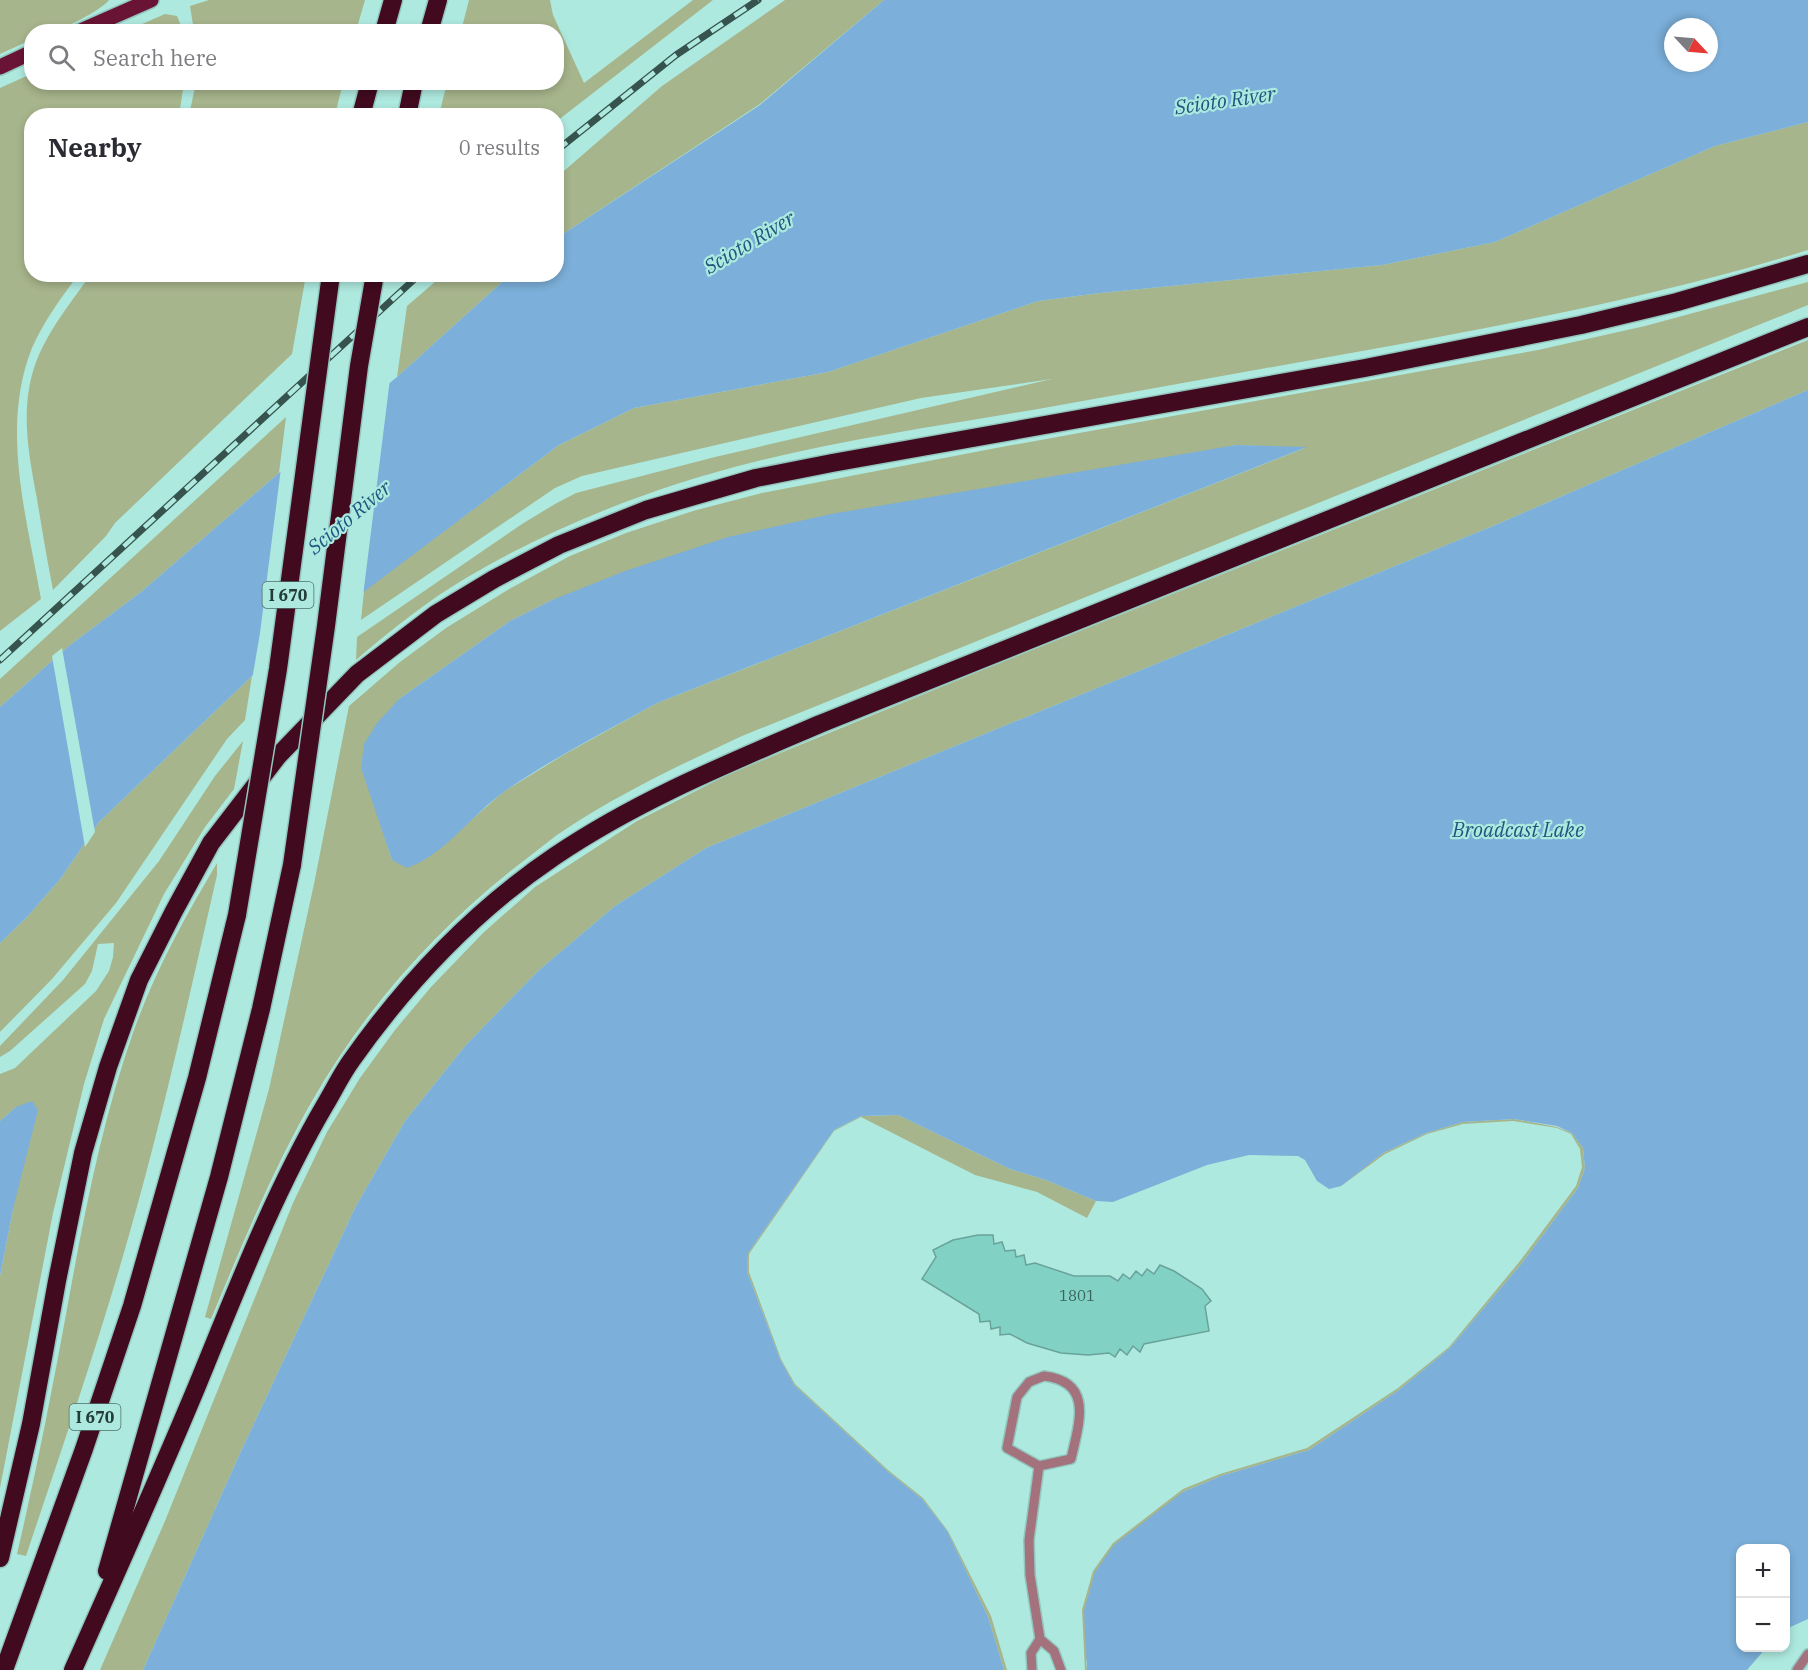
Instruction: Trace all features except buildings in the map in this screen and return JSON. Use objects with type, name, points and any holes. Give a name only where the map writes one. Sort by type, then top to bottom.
[{"type":"highway","points":[[386,24],[393,0]]},
{"type":"highway","points":[[431,24],[438,0]]},
{"type":"highway","points":[[363,108],[368,90]]},
{"type":"highway","points":[[409,108],[412,90]]},
{"type":"highway","points":[[0,1558],[31,1424],[83,1153],[108,1066],[139,980],[211,843],[278,756],[357,674],[436,614],[494,579],[559,545],[646,510],[756,478],[843,460],[1365,368],[1581,325],[1677,302],[1808,264]]},
{"type":"highway","name":"I 670","points":[[4,1670],[84,1449],[132,1306],[197,1078],[237,915],[278,669],[330,282]]},
{"type":"highway","name":"I 670","points":[[73,1670],[93,1626],[136,1462],[219,1177],[261,1009],[292,865],[326,626],[359,366],[374,282]]},
{"type":"highway","points":[[93,1626],[156,1484],[269,1213],[307,1135],[350,1063],[407,988],[482,913],[553,857],[627,811],[699,775],[800,732],[1808,327]]},
{"type":"main road","points":[[96,24],[151,0]]},
{"type":"main road","points":[[0,67],[24,56]]},
{"type":"lane","points":[[1044,1376],[1058,1378],[1073,1387],[1080,1402],[1079,1426],[1071,1459],[1039,1466],[1007,1448],[1017,1397],[1029,1382],[1044,1376]]},
{"type":"lane","points":[[1032,1670],[1031,1653],[1040,1639],[1030,1575],[1029,1540],[1039,1466]]},
{"type":"lane","points":[[1040,1639],[1054,1650],[1061,1670]]},
{"type":"lane","points":[[1797,1670],[1808,1654]]},
{"type":"green space","points":[[0,0],[109,0],[90,14],[70,24],[24,24],[24,43],[0,54]]},
{"type":"green space","points":[[209,0],[365,0],[358,24],[193,24],[190,6]]},
{"type":"green space","points":[[469,0],[550,0],[557,24],[463,24]]},
{"type":"green space","points":[[693,0],[713,0],[564,116],[564,108],[441,108],[445,90],[564,90],[564,39],[584,83]]},
{"type":"green space","points":[[785,0],[884,0],[760,104],[564,233],[564,171],[662,86]]},
{"type":"green space","points":[[165,14],[177,16],[180,24],[142,24]]},
{"type":"green space","points":[[24,77],[24,90],[183,90],[180,108],[24,108],[24,282],[73,282],[47,319],[32,348],[23,378],[18,410],[19,473],[41,599],[0,631],[0,88]]},
{"type":"green space","points":[[194,90],[341,90],[337,108],[190,108]]},
{"type":"green space","points":[[1808,122],[1808,250],[1705,279],[1548,316],[867,438],[713,473],[604,510],[499,559],[437,596],[356,660],[357,637],[522,524],[576,493],[715,457],[1052,379],[921,398],[582,476],[555,488],[361,620],[364,591],[559,445],[634,408],[828,372],[1038,301],[1382,265],[1495,242],[1715,146]]},
{"type":"green space","points":[[85,282],[305,282],[292,354],[115,523],[106,536],[53,590],[29,450],[27,401],[39,355],[59,320]]},
{"type":"green space","points":[[435,282],[502,282],[397,377],[407,306]]},
{"type":"green space","points":[[1808,282],[1808,305],[742,736],[630,791],[561,832],[498,882],[437,937],[382,999],[357,1032],[297,1127],[258,1208],[211,1319],[205,1317],[269,1089],[314,884],[349,706],[400,662],[446,628],[511,588],[570,556],[626,533],[693,511],[762,493],[996,448],[1538,350],[1645,326]],"holes":[[[1236,445],[1305,448],[657,703],[565,754],[503,792],[443,845],[392,860],[382,829],[399,699],[510,621],[552,600]]]},
{"type":"green space","points":[[1808,340],[1808,390],[1493,526],[706,848],[615,906],[538,971],[465,1046],[405,1121],[356,1206],[242,1449],[143,1670],[100,1670],[165,1521],[293,1203],[327,1132],[360,1078],[395,1030],[431,987],[483,933],[535,887],[637,821],[729,774],[980,671]]},
{"type":"green space","points":[[286,417],[279,473],[141,592],[70,645],[0,707],[0,679]]},
{"type":"green space","points":[[252,676],[245,720],[227,739],[116,903],[52,979],[0,1032],[0,943],[27,917],[61,878],[99,822]]},
{"type":"green space","points":[[243,741],[234,789],[205,827],[164,894],[104,1019],[84,1084],[53,1213],[0,1488],[0,1276],[13,1209],[16,1107],[0,1121],[0,1074],[15,1068],[96,991],[109,971],[114,943],[98,944],[92,971],[85,984],[10,1051],[0,1057],[0,1046],[63,980],[159,861],[215,776]]},
{"type":"green space","points":[[217,863],[217,875],[155,1140],[119,1270],[26,1556],[17,1554],[87,1203],[112,1098],[151,987],[182,924]]},
{"type":"green space","points":[[898,1115],[1010,1169],[1046,1180],[1096,1201],[1087,1218],[1037,1192],[975,1175],[861,1117],[834,1131],[749,1254],[749,1272],[781,1359],[795,1384],[888,1470],[923,1498],[948,1531],[991,1616],[1007,1670],[1004,1670],[988,1617],[947,1531],[922,1499],[887,1471],[794,1385],[780,1359],[747,1272],[748,1253],[834,1130],[861,1116]]},
{"type":"green space","points":[[1514,1119],[1557,1127],[1572,1133],[1583,1148],[1585,1168],[1578,1188],[1522,1263],[1450,1348],[1399,1390],[1309,1450],[1221,1476],[1183,1492],[1086,1661],[1087,1670],[1085,1670],[1082,1610],[1093,1571],[1113,1543],[1183,1489],[1220,1474],[1307,1448],[1398,1388],[1449,1347],[1520,1261],[1576,1186],[1582,1167],[1580,1149],[1571,1134],[1557,1128],[1513,1121],[1463,1124],[1427,1134],[1385,1154],[1341,1186],[1329,1189],[1340,1186],[1383,1153],[1426,1133],[1463,1122]]},
{"type":"water","name":"Scioto River","points":[[884,0],[1808,0],[1808,122],[1715,146],[1495,242],[1382,265],[1038,301],[828,372],[634,408],[559,445],[252,676],[99,822],[61,878],[27,917],[0,943],[0,707],[70,645],[141,592],[279,473],[397,377],[502,282],[564,282],[564,233],[760,105]]},
{"type":"water","name":"Broadcast Lake","points":[[1808,390],[1808,1619],[1790,1627],[1790,1544],[1736,1544],[1736,1652],[1763,1652],[1747,1670],[1087,1670],[1084,1611],[1095,1572],[1114,1545],[1183,1492],[1221,1476],[1309,1450],[1399,1390],[1450,1348],[1522,1263],[1578,1188],[1585,1168],[1583,1148],[1572,1133],[1557,1126],[1514,1119],[1463,1122],[1426,1133],[1383,1153],[1341,1186],[1329,1189],[1317,1181],[1305,1160],[1298,1156],[1249,1155],[1207,1165],[1113,1202],[1096,1201],[1046,1180],[1010,1169],[898,1115],[861,1116],[834,1130],[748,1253],[747,1272],[780,1359],[794,1385],[887,1471],[922,1499],[947,1531],[988,1617],[1004,1670],[143,1670],[242,1449],[356,1206],[405,1121],[465,1046],[538,971],[615,906],[706,848],[1493,526]]},
{"type":"water","points":[[1236,445],[1307,447],[657,703],[561,756],[505,791],[446,844],[421,862],[407,868],[392,860],[361,768],[364,744],[377,723],[399,699],[510,621],[552,600],[625,571],[728,537],[831,514]]},
{"type":"water","points":[[32,1101],[38,1110],[13,1209],[0,1276],[0,1121],[16,1107]]},
{"type":"pier","points":[[390,379],[363,596],[252,680],[281,468]]},
{"type":"pier","points":[[62,648],[95,832],[85,847],[52,656]]},
{"type":"railway","points":[[564,145],[676,55],[758,0]]},
{"type":"railway","points":[[0,660],[411,282]]}]
